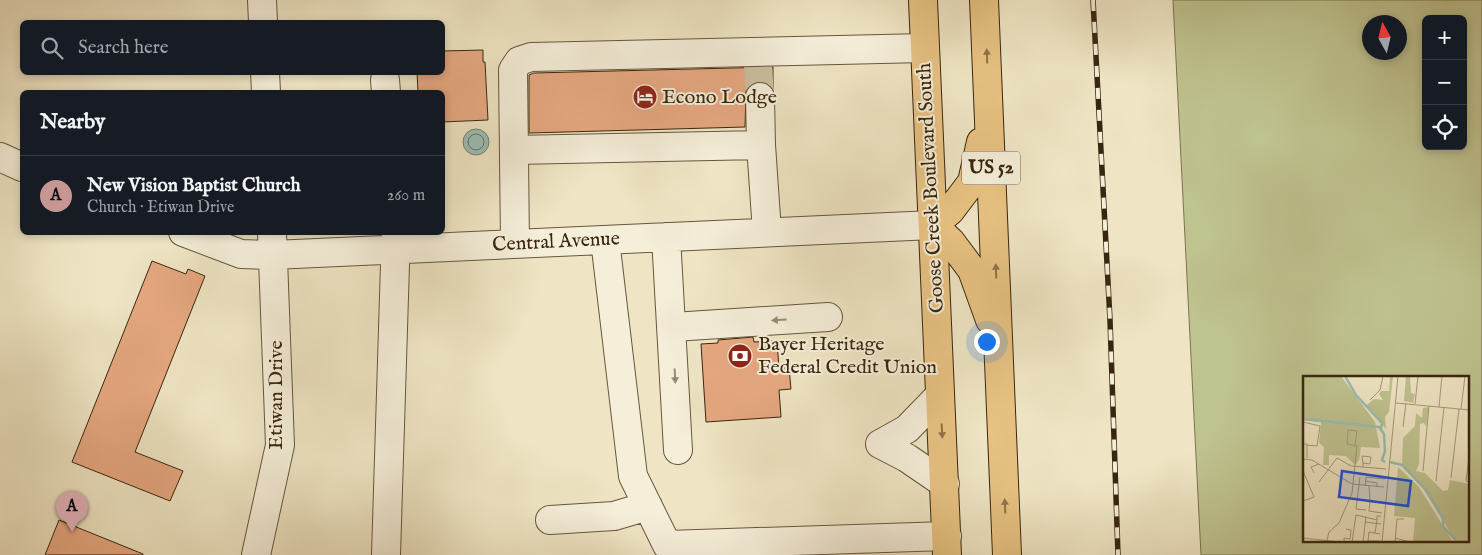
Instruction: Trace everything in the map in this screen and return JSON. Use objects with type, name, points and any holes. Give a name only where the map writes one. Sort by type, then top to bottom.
[{"type":"highway","name":"Goose Creek Boulevard South","points":[[923,0],[947,545]]},
{"type":"highway","name":"US 52","points":[[984,0],[1007,555]]},
{"type":"highway","points":[[988,98],[972,182],[950,211],[933,225],[951,242],[972,270],[983,306],[998,337]]},
{"type":"street","points":[[262,0],[263,20]]},
{"type":"street","points":[[515,244],[513,70],[519,61],[531,57],[758,59],[925,48]]},
{"type":"street","points":[[265,75],[266,90]]},
{"type":"street","points":[[760,97],[767,232]]},
{"type":"street","points":[[514,150],[761,145]]},
{"type":"street","points":[[0,157],[20,166]]},
{"type":"street","name":"Central Avenue","points":[[191,235],[242,254],[272,244],[396,241],[515,244],[933,225]]},
{"type":"street","points":[[666,237],[673,327],[678,450]]},
{"type":"street","points":[[605,240],[633,476],[667,550],[947,545]]},
{"type":"street","points":[[386,555],[396,241]]},
{"type":"street","name":"Etiwan Drive","points":[[256,555],[280,446],[272,244]]},
{"type":"street","points":[[673,327],[828,317]]},
{"type":"street","points":[[940,395],[907,429],[880,444],[907,458],[945,484]]},
{"type":"street","points":[[550,520],[614,516],[648,506]]},
{"type":"green space","points":[[1173,0],[1482,0],[1482,555],[1201,555]]},
{"type":"water","points":[[476,129],[485,133],[489,142],[485,151],[476,155],[467,151],[463,142],[467,133]]},
{"type":"building","points":[[483,50],[488,120],[445,122],[445,90],[418,90],[417,75],[445,75],[445,51]]},
{"type":"building","name":"Econo Lodge","points":[[773,67],[773,89],[767,83],[759,81],[752,84],[746,90],[745,127],[529,133],[529,75],[534,73]]},
{"type":"building","points":[[152,261],[186,274],[188,269],[205,276],[135,452],[183,471],[170,501],[72,462]]},
{"type":"building","name":"Bayer Heritage Federal Credit Union","points":[[753,337],[754,342],[777,341],[779,368],[789,368],[791,389],[779,390],[781,417],[706,422],[701,344],[718,343],[718,340]]},
{"type":"building","points":[[59,520],[143,554],[143,555],[45,555]]},
{"type":"tunnel","points":[[758,66],[760,97]]},
{"type":"railway","points":[[1093,0],[1110,320],[1118,555]]},
{"type":"place","name":"Econo Lodge","points":[[645,97]]},
{"type":"place","name":"Bayer Heritage Federal Credit Union","points":[[740,356]]},
{"type":"place","name":"New Vision Baptist Church","points":[[72,532]]}]
